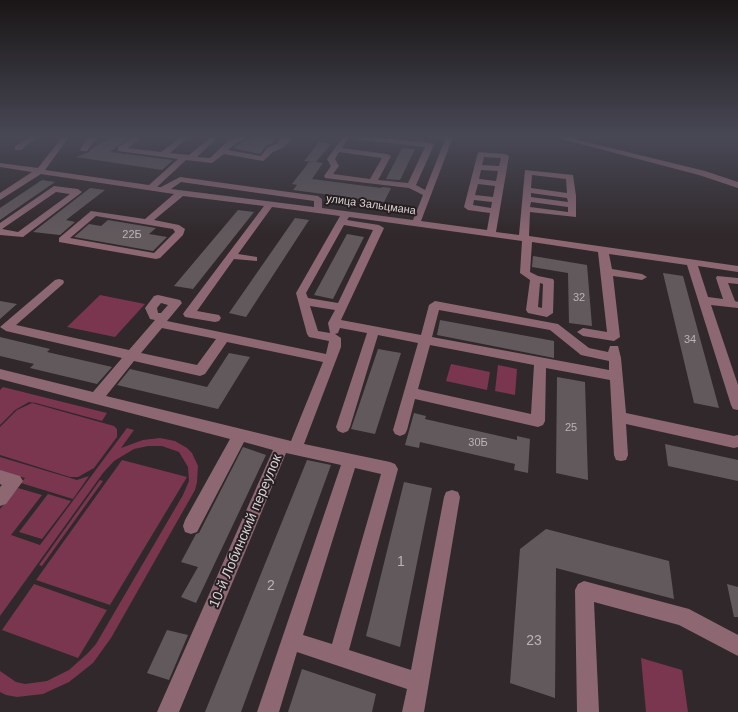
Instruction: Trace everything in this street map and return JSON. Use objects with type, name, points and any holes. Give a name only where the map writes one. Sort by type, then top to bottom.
[{"type":"street","name":"улица Зальцмана","points":[[35,170],[164,190],[318,210],[344,218],[416,223],[738,269]]},
{"type":"street","points":[[151,188],[173,170]]},
{"type":"street","points":[[332,170],[328,176],[411,186],[427,194]]},
{"type":"street","points":[[373,181],[379,170]]},
{"type":"street","points":[[411,186],[418,170]]},
{"type":"street","points":[[416,223],[437,170]]},
{"type":"street","points":[[477,170],[468,207],[495,211]]},
{"type":"street","points":[[491,234],[503,170]]},
{"type":"street","points":[[691,170],[738,184]]},
{"type":"street","points":[[0,197],[40,171]]},
{"type":"street","points":[[527,195],[573,215],[570,177],[528,172],[527,195],[525,273],[535,280]]},
{"type":"street","points":[[164,190],[180,179],[318,199],[318,210]]},
{"type":"street","points":[[474,182],[500,185]]},
{"type":"street","points":[[474,182],[500,185]]},
{"type":"street","points":[[474,182],[500,185]]},
{"type":"street","points":[[0,227],[54,189],[78,192],[20,235],[0,232]]},
{"type":"street","points":[[147,222],[181,192]]},
{"type":"street","points":[[527,195],[572,196]]},
{"type":"street","points":[[215,318],[189,314],[270,204]]},
{"type":"street","points":[[94,213],[147,222],[180,229],[180,233],[156,256],[62,240],[94,213]]},
{"type":"street","points":[[335,338],[313,334],[302,293],[344,218],[379,228],[334,322],[616,376]]},
{"type":"street","points":[[583,332],[614,337],[603,250]]},
{"type":"street","points":[[232,256],[253,259]]},
{"type":"street","points":[[691,262],[734,383],[738,405]]},
{"type":"street","points":[[607,272],[642,277]]},
{"type":"street","points":[[734,305],[722,278],[738,281]]},
{"type":"street","points":[[59,282],[6,327],[200,371],[224,336]]},
{"type":"street","points":[[704,300],[734,305]]},
{"type":"street","points":[[304,301],[341,307]]},
{"type":"street","points":[[400,430],[434,305],[554,327],[585,352],[614,354],[621,456]]},
{"type":"street","points":[[96,398],[161,320],[330,359]]},
{"type":"street","name":"10-й Лобинский переулок","points":[[168,712],[330,359],[335,347],[334,322]]},
{"type":"street","points":[[343,427],[374,330]]},
{"type":"street","points":[[410,393],[538,420],[540,362]]},
{"type":"street","points":[[0,374],[289,447],[390,469],[338,656]]},
{"type":"street","points":[[619,417],[734,442],[738,441]]},
{"type":"street","points":[[191,526],[240,435]]},
{"type":"street","points":[[268,712],[350,459]]},
{"type":"street","points":[[0,477],[15,481],[0,499]]},
{"type":"street","points":[[413,712],[452,497]]},
{"type":"street","points":[[588,712],[584,590],[682,616],[738,646]]},
{"type":"street","points":[[292,641],[418,682]]},
{"type":"shaded area","points":[[100,295],[145,304],[115,337],[67,327]]},
{"type":"shaded area","points":[[451,364],[490,372],[487,390],[446,381]]},
{"type":"shaded area","points":[[498,365],[517,369],[515,395],[495,391]]},
{"type":"shaded area","points":[[3,387],[107,413],[102,421],[29,402],[15,410],[0,425],[0,390]]},
{"type":"shaded area","points":[[32,403],[114,426],[117,429],[117,437],[94,468],[78,477],[70,477],[0,455],[0,427],[17,410]]},
{"type":"shaded area","points":[[127,428],[134,430],[121,448],[143,440],[160,438],[175,441],[187,448],[192,453],[198,466],[195,490],[111,638],[93,663],[69,682],[43,694],[17,697],[6,695],[0,692],[0,671],[16,682],[25,684],[47,681],[69,670],[96,644],[183,495],[189,481],[188,467],[179,452],[162,446],[134,449],[114,461],[103,473],[0,616],[0,509],[18,488],[42,495],[11,535],[40,545]]},
{"type":"shaded area","points":[[0,457],[77,480],[89,476],[73,499],[21,483],[25,478],[0,471]]},
{"type":"shaded area","points":[[122,460],[187,477],[110,605],[36,580]]},
{"type":"shaded area","points":[[100,480],[103,481],[42,566],[39,565]]},
{"type":"shaded area","points":[[48,494],[71,501],[42,539],[19,532]]},
{"type":"shaded area","points":[[34,584],[107,610],[78,658],[2,630]]},
{"type":"shaded area","points":[[641,658],[682,670],[688,712],[646,712]]},
{"type":"building","points":[[303,170],[318,170],[312,179],[391,188],[384,202],[293,190],[297,185],[292,184]]},
{"type":"building","points":[[391,170],[405,170],[400,180],[386,179]]},
{"type":"building","points":[[42,180],[55,182],[0,220],[0,208]]},
{"type":"building","points":[[90,188],[105,190],[66,220],[75,222],[60,235],[33,232]]},
{"type":"building","points":[[238,210],[254,212],[193,289],[174,286]]},
{"type":"building","points":[[295,218],[309,220],[246,317],[229,313]]},
{"type":"building","points":[[108,220],[156,228],[149,234],[167,237],[153,251],[74,237],[89,224],[101,226]]},
{"type":"building","points":[[347,234],[364,237],[333,299],[314,295]]},
{"type":"building","points":[[533,256],[587,265],[592,326],[569,323],[568,273],[532,267]]},
{"type":"building","points":[[663,273],[683,276],[719,408],[694,403]]},
{"type":"building","points":[[0,301],[17,304],[0,319]]},
{"type":"building","points":[[440,320],[554,341],[554,358],[437,335]]},
{"type":"building","points":[[0,337],[50,349],[47,352],[112,367],[97,384],[30,368],[34,364],[0,356]]},
{"type":"building","points":[[378,349],[401,353],[375,434],[351,429]]},
{"type":"building","points":[[229,353],[250,357],[218,409],[117,385],[130,369],[207,387]]},
{"type":"building","points":[[557,377],[585,382],[588,480],[556,473]]},
{"type":"building","points":[[414,413],[426,416],[425,419],[517,440],[517,436],[530,439],[528,473],[514,470],[515,464],[420,442],[419,448],[405,445]]},
{"type":"building","points":[[665,444],[738,460],[738,481],[668,466]]},
{"type":"building","points":[[243,447],[266,455],[196,603],[181,597],[198,567],[181,562],[196,534],[199,533]]},
{"type":"building","points":[[307,460],[331,465],[241,712],[205,712]]},
{"type":"building","points":[[404,482],[432,488],[400,647],[366,636]]},
{"type":"building","points":[[546,529],[669,561],[674,599],[556,568],[555,698],[510,683],[520,549]]},
{"type":"building","points":[[727,584],[738,587],[738,617],[734,617]]},
{"type":"building","points":[[167,630],[188,635],[169,680],[147,673]]},
{"type":"building","points":[[302,669],[376,694],[372,712],[288,712]]}]
